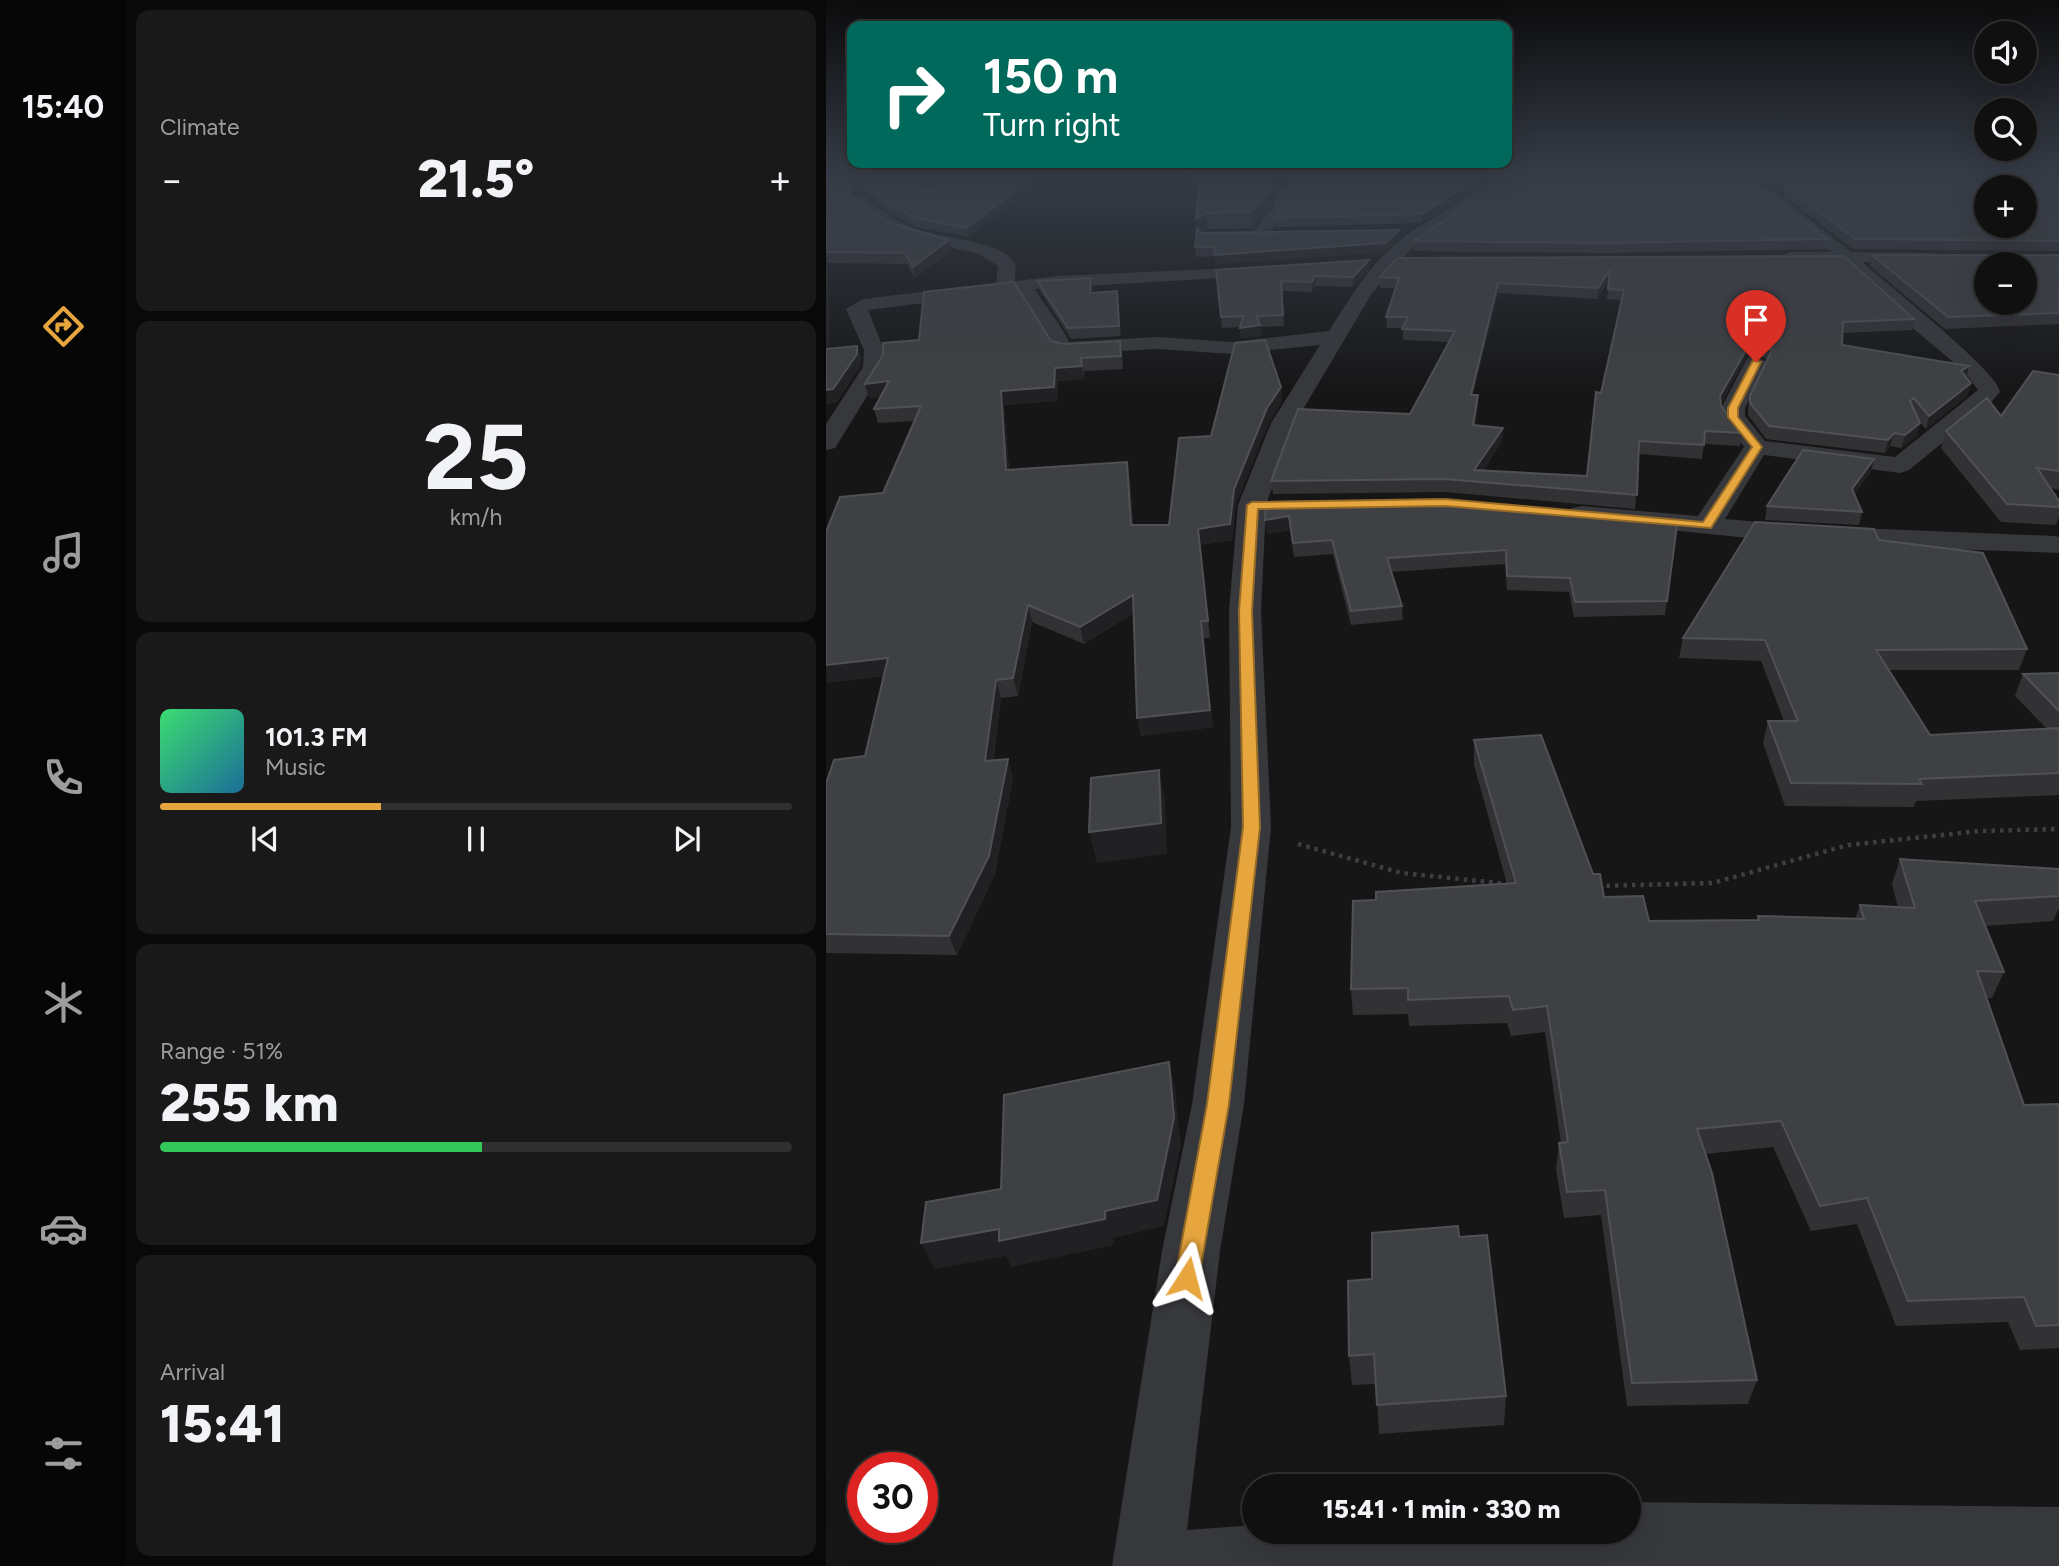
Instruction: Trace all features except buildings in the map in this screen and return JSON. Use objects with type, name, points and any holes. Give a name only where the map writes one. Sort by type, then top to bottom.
[{"type":"street","points":[[962,245],[1003,258],[1014,286],[1052,326],[1061,347],[1158,343],[1232,348],[1288,339],[1334,337]]},
{"type":"street","points":[[1147,1566],[1191,1251],[1218,1104],[1251,827],[1245,611],[1283,423],[1364,290],[1403,245]]},
{"type":"street","points":[[1756,362],[1733,408],[1733,417],[1757,447],[1899,465],[1912,458],[1989,392],[1989,386],[1984,379],[1832,245]]},
{"type":"street","points":[[1776,257],[1941,257]]},
{"type":"street","points":[[826,443],[874,367],[874,350],[856,309],[876,302],[1014,286],[1283,269]]},
{"type":"street","points":[[1706,526],[1757,447]]},
{"type":"street","points":[[1555,512],[1808,535],[2055,545]]},
{"type":"street","points":[[1169,1566],[1575,1536],[2059,1542]]},
{"type":"path","points":[[1251,827],[1327,855],[1387,872],[1457,882],[1522,885]]},
{"type":"path","points":[[1588,887],[1713,883],[1848,845],[1980,831],[2059,829]]},
{"type":"route","points":[[1187,1278],[1218,1104],[1251,827],[1245,611],[1252,505],[1445,503],[1706,526],[1757,447],[1733,417],[1733,408],[1756,362]]}]
